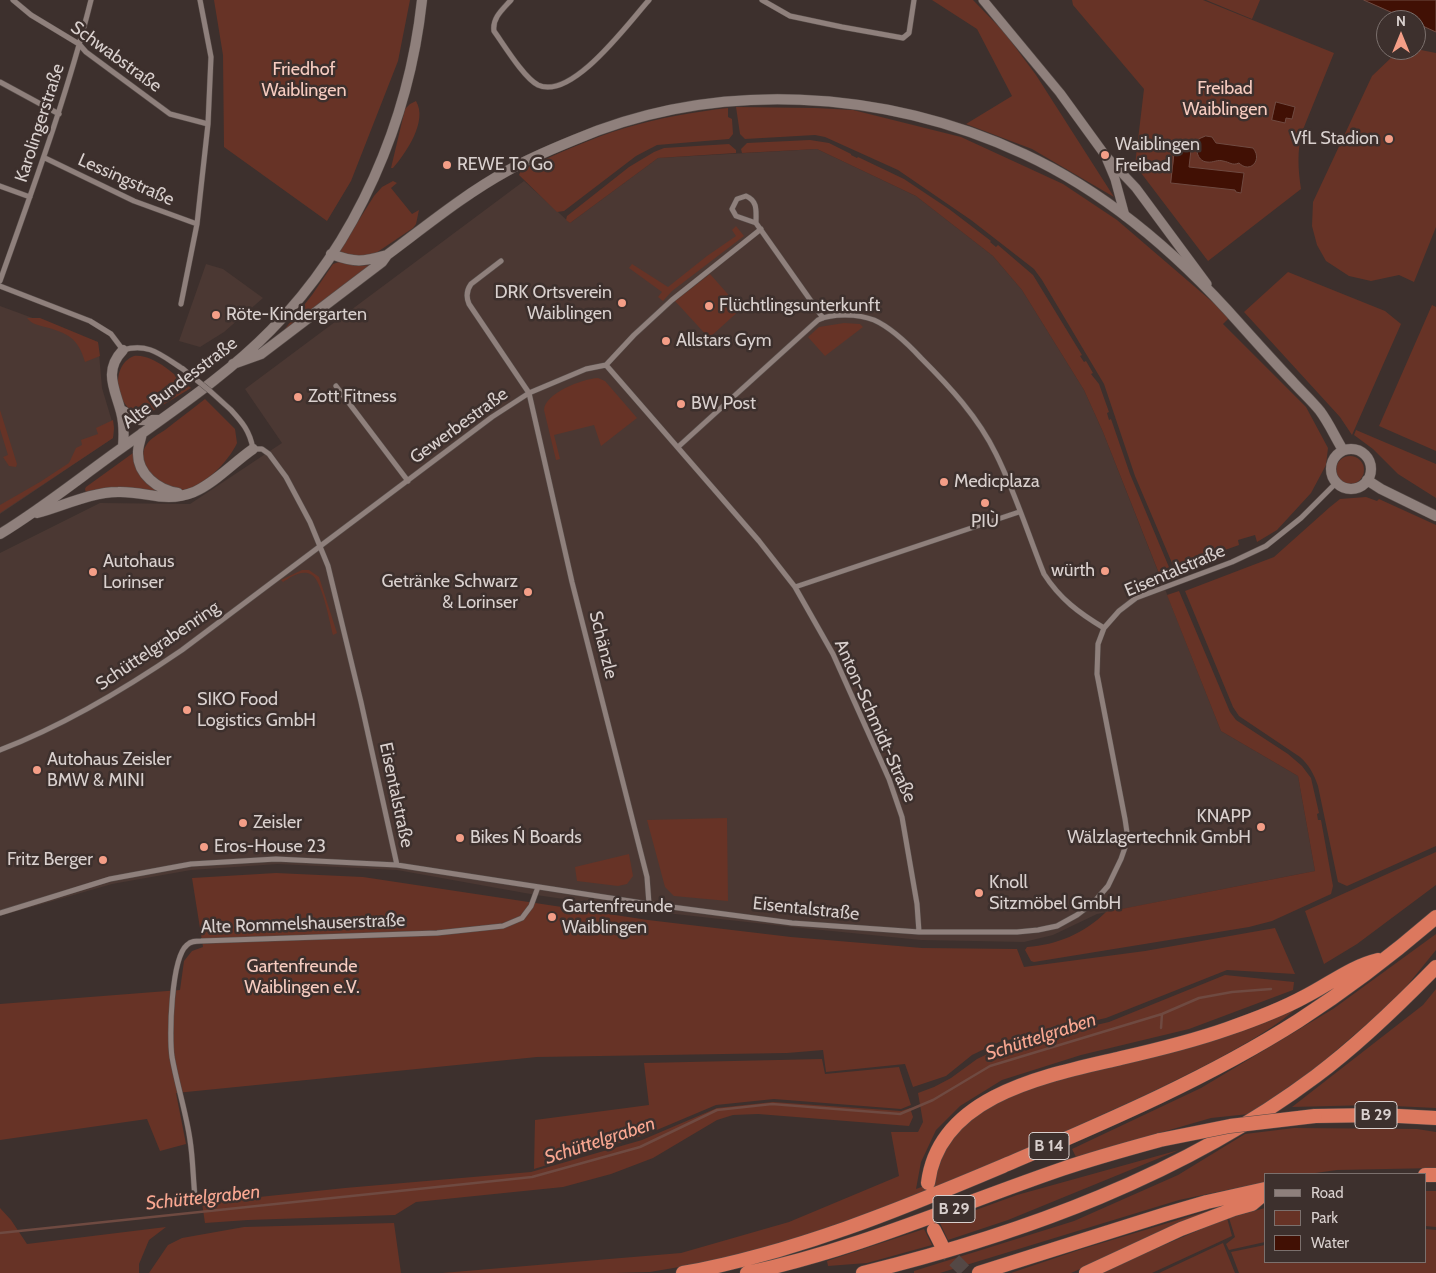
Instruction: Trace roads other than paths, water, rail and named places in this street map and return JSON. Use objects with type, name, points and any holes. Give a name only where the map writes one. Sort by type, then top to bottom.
[{"type":"highway","name":"B 14","points":[[683,1273],[745,1259],[849,1228],[967,1181],[1159,1096],[1263,1042],[1339,993],[1387,958],[1436,917]]},
{"type":"highway","points":[[928,1183],[933,1160],[939,1146],[948,1133],[961,1119],[993,1097],[1052,1076],[1227,1030],[1303,998],[1365,963],[1387,958]]},
{"type":"highway","points":[[863,1273],[966,1244],[1057,1213],[1135,1181],[1227,1134],[1270,1108],[1316,1076],[1393,1010],[1436,967]]},
{"type":"highway","name":"B 29","points":[[747,1273],[844,1247],[1061,1170],[1160,1140],[1230,1126],[1315,1116],[1380,1114],[1436,1118]]},
{"type":"highway","points":[[979,1273],[1207,1202],[1264,1191]]},
{"type":"highway","points":[[1086,1273],[1181,1229],[1252,1204],[1264,1192]]},
{"type":"highway","points":[[934,1230],[941,1244]]},
{"type":"main road","name":"Alte Bundesstraße","points":[[0,534],[192,397],[234,364],[271,330],[291,308],[331,254],[372,184],[390,138],[409,73],[419,26],[422,0]]},
{"type":"main road","points":[[234,364],[261,354],[382,262],[387,255],[470,195],[508,171],[574,140],[650,115],[679,108],[732,101],[797,99],[888,109],[920,116],[971,132],[1025,154],[1079,184],[1124,216],[1172,255],[1215,295],[1320,412],[1343,450]]},
{"type":"main road","points":[[331,254],[355,261],[365,261],[387,255]]},
{"type":"main road","points":[[123,350],[116,357],[112,366],[111,376],[116,399],[121,410],[124,432],[123,446]]},
{"type":"main road","points":[[121,410],[140,420],[160,420]]},
{"type":"main road","points":[[142,433],[138,459],[142,470],[158,487],[169,492],[186,494]]},
{"type":"main road","points":[[27,516],[108,493],[132,492],[162,498],[186,494],[196,491],[207,484],[252,449]]},
{"type":"main road","points":[[1356,449],[1366,456],[1371,468],[1368,480],[1358,488],[1352,489],[1346,489],[1336,483],[1332,478],[1331,465],[1337,454],[1343,450],[1356,449]]},
{"type":"main road","points":[[1368,480],[1381,489],[1436,516]]},
{"type":"street","name":"Schwabstraße","points":[[13,0],[31,15],[79,44],[86,52],[170,114],[208,124]]},
{"type":"street","name":"Karolingerstraße","points":[[0,281],[45,158],[91,0]]},
{"type":"street","points":[[181,304],[197,224],[208,124],[211,57],[200,0]]},
{"type":"street","points":[[511,0],[497,15],[494,22],[494,31],[531,80],[542,86],[559,85],[579,76],[594,62],[649,0]]},
{"type":"street","points":[[762,0],[790,16],[842,28],[903,38],[908,33],[914,0]]},
{"type":"street","points":[[983,0],[1060,93],[1105,156],[1136,188],[1215,295]]},
{"type":"street","points":[[0,82],[59,114]]},
{"type":"street","points":[[1105,156],[1114,179],[1124,216]]},
{"type":"street","name":"Lessingstraße","points":[[45,158],[134,201],[197,224]]},
{"type":"street","points":[[0,186],[30,198]]},
{"type":"street","points":[[756,223],[736,216],[732,209],[737,199],[746,196],[753,201],[756,207],[756,223],[823,318]]},
{"type":"street","points":[[529,393],[586,369],[606,365],[634,335],[670,302],[760,229]]},
{"type":"street","name":"Gewerbestraße","points":[[320,546],[492,417],[529,393],[466,299],[468,288],[471,284],[501,261]]},
{"type":"street","points":[[0,286],[90,321],[111,334],[123,350],[132,347],[143,347],[183,369],[210,391],[245,425],[249,433],[252,449]]},
{"type":"street","points":[[678,447],[812,324],[823,318],[851,316],[872,319],[895,334],[926,362],[961,400],[989,440],[1004,471],[1044,574],[1054,590],[1080,613],[1104,628]]},
{"type":"street","name":"Anton-Schmidt-Straße","points":[[606,365],[759,541],[795,587],[833,654],[889,779],[902,817],[917,904],[919,932]]},
{"type":"street","points":[[336,386],[408,480]]},
{"type":"street","name":"Schänzle","points":[[529,393],[572,582],[647,877],[649,904]]},
{"type":"street","name":"Eisentalstraße","points":[[252,449],[262,449],[274,458],[306,515],[328,566],[397,865],[649,904],[792,923],[919,932],[1017,932],[1038,930],[1056,926],[1077,915],[1094,902],[1108,886],[1117,870],[1128,839],[1096,674],[1098,644],[1104,628],[1119,611],[1136,598],[1232,562],[1266,546],[1301,518],[1336,483]]},
{"type":"street","points":[[795,587],[1019,512]]},
{"type":"street","name":"Schüttelgrabenring","points":[[0,750],[60,724],[141,678],[182,650],[320,546]]},
{"type":"street","points":[[0,913],[110,879],[191,864],[276,859],[397,865]]},
{"type":"street","name":"Alte Rommelshauserstraße","points":[[195,1197],[190,1140],[172,1056],[171,1027],[175,978],[182,950],[187,944],[201,941],[436,932],[503,926],[522,918],[531,906],[538,887]]},
{"type":"water","points":[[1364,0],[1436,0],[1436,32],[1426,28],[1426,10],[1386,10]]},
{"type":"water","points":[[1276,102],[1295,107],[1292,119],[1286,118],[1285,123],[1272,120]]},
{"type":"water","points":[[1206,136],[1212,137],[1216,143],[1253,148],[1257,157],[1256,161],[1247,167],[1239,163],[1203,161],[1197,153],[1197,146],[1199,139]]},
{"type":"water","points":[[1175,148],[1191,150],[1189,167],[1244,173],[1241,193],[1235,190],[1171,183]]},
{"type":"waterway","name":"Schüttelgraben","points":[[0,1233],[532,1177],[640,1147],[717,1110],[772,1104],[900,1114],[933,1100],[990,1066],[1162,1014],[1199,998],[1232,992],[1271,989]]},
{"type":"waterway","points":[[1161,1028],[1162,1014]]},
{"type":"tunnel","points":[[941,1244],[967,1273]]},
{"type":"place","name":"VfL Stadion","points":[[1389,139]]},
{"type":"place","name":"Waiblingen Freibad","points":[[1105,155]]},
{"type":"place","name":"REWE To Go","points":[[447,165]]},
{"type":"place","name":"DRK Ortsverein Waiblingen","points":[[622,303]]},
{"type":"place","name":"Flüchtlingsunterkunft","points":[[709,306]]},
{"type":"place","name":"Röte-Kindergarten","points":[[216,315]]},
{"type":"place","name":"Allstars Gym","points":[[666,341]]},
{"type":"place","name":"Zott Fitness","points":[[298,397]]},
{"type":"place","name":"BW Post","points":[[681,404]]},
{"type":"place","name":"Medicplaza","points":[[944,482]]},
{"type":"place","name":"PIÙ","points":[[985,503]]},
{"type":"place","name":"würth","points":[[1105,571]]},
{"type":"place","name":"Autohaus Lorinser","points":[[93,572]]},
{"type":"place","name":"Getränke Schwarz & Lorinser","points":[[528,592]]},
{"type":"place","name":"SIKO Food Logistics GmbH","points":[[187,710]]},
{"type":"place","name":"Autohaus Zeisler BMW & MINI","points":[[37,770]]},
{"type":"place","name":"Zeisler","points":[[243,823]]},
{"type":"place","name":"KNAPP Wälzlagertechnik GmbH","points":[[1261,827]]},
{"type":"place","name":"Bikes Ń Boards","points":[[460,838]]},
{"type":"place","name":"Eros-House 23","points":[[204,847]]},
{"type":"place","name":"Fritz Berger","points":[[103,860]]},
{"type":"place","name":"Knoll Sitzmöbel GmbH","points":[[979,893]]},
{"type":"place","name":"Gartenfreunde Waiblingen","points":[[552,917]]},
{"type":"park label","name":"Friedhof Waiblingen","points":[[304,80]]},
{"type":"park label","name":"Freibad Waiblingen","points":[[1225,99]]},
{"type":"park label","name":"Gartenfreunde Waiblingen e.V.","points":[[302,978]]}]
